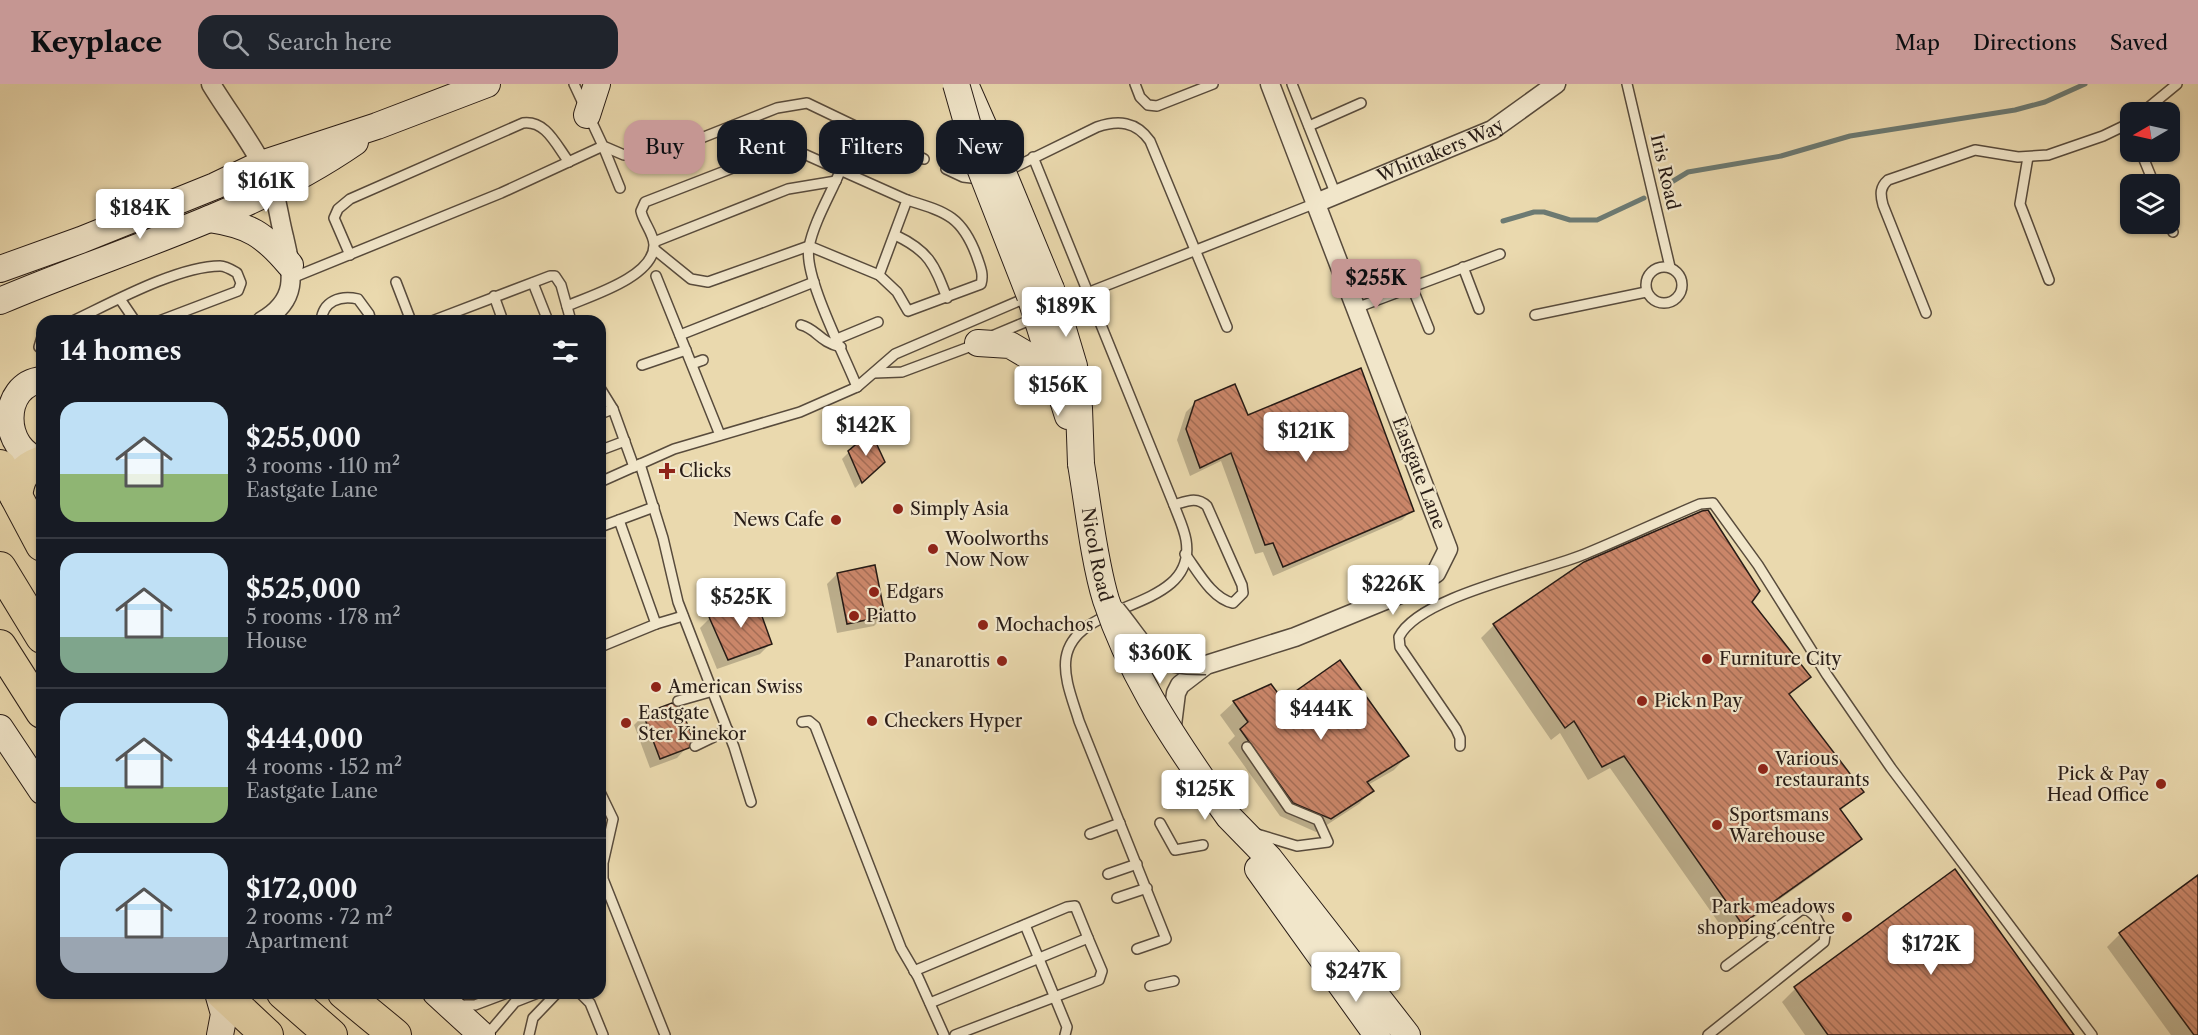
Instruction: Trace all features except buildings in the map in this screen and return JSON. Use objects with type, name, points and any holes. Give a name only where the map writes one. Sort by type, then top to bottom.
[{"type":"highway","points":[[16,496],[18,479],[26,468],[36,464]]},
{"type":"highway","points":[[0,466],[36,534]]},
{"type":"highway","points":[[0,568],[36,627]]},
{"type":"highway","points":[[0,646],[36,703]]},
{"type":"highway","points":[[227,999],[267,1035]]},
{"type":"highway","points":[[290,999],[330,1035]]},
{"type":"highway","points":[[351,999],[395,1035]]},
{"type":"highway","points":[[376,999],[413,1035]]},
{"type":"main road","points":[[0,269],[81,240],[215,186],[261,164],[377,126],[487,84]]},
{"type":"main road","points":[[587,115],[597,84]]},
{"type":"main road","name":"Nicol Road","points":[[956,84],[980,168],[1074,366],[1079,408],[1081,464]]},
{"type":"main road","name":"Nicol Road","points":[[965,84],[1044,303],[1054,372],[1081,464],[1105,597],[1132,666],[1171,735],[1209,789],[1239,827],[1269,858],[1407,1035]]},
{"type":"main road","points":[[0,301],[209,219],[274,190],[330,159],[377,126]]},
{"type":"main road","points":[[209,219],[247,227],[272,244],[291,271]]},
{"type":"main road","points":[[978,343],[1010,345],[1054,372]]},
{"type":"main road","points":[[22,383],[8,404],[5,430],[19,452],[36,460]]},
{"type":"main road","points":[[0,728],[17,756]]},
{"type":"main road","points":[[0,733],[36,783]]},
{"type":"main road","name":"Nicol Road","points":[[1239,827],[1241,844],[1377,1035]]},
{"type":"main road","points":[[220,1035],[224,1014],[221,999]]},
{"type":"main road","points":[[443,999],[482,1035]]},
{"type":"street","points":[[211,84],[261,164],[274,190],[291,271],[283,305],[275,315]]},
{"type":"street","name":"Eastgate Lane","points":[[1105,597],[1146,650],[1158,660],[1178,665],[1206,665],[1295,637],[1410,590],[1430,578],[1441,566],[1448,549],[1270,84]]},
{"type":"street","name":"Whittakers Way","points":[[1316,203],[1492,130],[1556,84]]},
{"type":"street","points":[[1171,735],[1176,693],[1180,685],[1206,665]]},
{"type":"lane","points":[[574,84],[620,188]]},
{"type":"lane","points":[[1135,84],[1140,97],[1148,105],[1157,106],[1213,84]]},
{"type":"lane","points":[[1292,84],[1336,195]]},
{"type":"lane","name":"Iris Road","points":[[1627,84],[1670,267]]},
{"type":"lane","points":[[2155,102],[2177,84]]},
{"type":"lane","points":[[291,271],[350,255],[501,193],[603,146],[624,155],[661,154],[777,108],[807,103],[843,120]]},
{"type":"lane","points":[[1308,126],[1361,103]]},
{"type":"lane","points":[[350,255],[334,218],[338,209],[350,199],[523,123],[533,122],[542,126],[569,162]]},
{"type":"lane","points":[[1024,162],[1112,122],[1137,127],[1150,141],[1227,327]]},
{"type":"lane","points":[[1926,313],[1883,205],[1881,189],[1883,184],[1888,180],[1975,150],[2028,158],[2060,151],[2120,128]]},
{"type":"lane","points":[[819,160],[804,154],[779,150],[648,199],[641,206],[640,211],[654,246],[691,279],[708,282],[809,246],[879,275],[897,292],[908,311],[981,284],[982,270],[969,236],[949,215],[907,200],[852,174]]},
{"type":"lane","points":[[1033,157],[1174,505],[1186,541],[1180,571],[1165,588],[1086,627],[1074,639],[1066,657],[1069,686],[1079,721],[1166,939],[1137,949]]},
{"type":"lane","points":[[2028,158],[2020,204],[2049,280]]},
{"type":"lane","points":[[839,174],[809,246],[810,269],[857,387]]},
{"type":"lane","points":[[957,174],[963,177],[982,179],[1000,174]]},
{"type":"lane","points":[[567,306],[627,281],[646,264],[654,246],[788,189],[836,181]]},
{"type":"lane","points":[[879,275],[907,200]]},
{"type":"lane","points":[[1087,293],[1316,203]]},
{"type":"lane","points":[[895,236],[913,243],[928,256],[947,298]]},
{"type":"lane","points":[[1356,308],[1500,254]]},
{"type":"lane","points":[[86,315],[193,270],[222,266],[237,273],[241,283],[238,291],[175,315]]},
{"type":"lane","points":[[1463,267],[1479,309]]},
{"type":"lane","points":[[1659,267],[1670,267],[1678,274],[1683,284],[1680,296],[1671,303],[1655,302],[1646,292],[1646,280],[1651,272],[1659,267]]},
{"type":"lane","points":[[459,315],[494,296],[555,276],[561,285],[569,315]]},
{"type":"lane","points":[[656,276],[720,435]]},
{"type":"lane","points":[[396,282],[409,315]]},
{"type":"lane","points":[[680,335],[814,282]]},
{"type":"lane","points":[[533,283],[546,315]]},
{"type":"lane","points":[[1412,287],[1429,329]]},
{"type":"lane","points":[[1535,315],[1646,292]]},
{"type":"lane","points":[[494,296],[501,315]]},
{"type":"lane","points":[[323,315],[327,305],[337,299],[347,297],[358,299],[369,315]]},
{"type":"lane","points":[[120,299],[131,315]]},
{"type":"lane","points":[[874,373],[902,372],[978,343],[1044,303]]},
{"type":"lane","points":[[606,479],[674,449],[800,412],[857,387],[895,354],[1044,303]]},
{"type":"lane","points":[[801,325],[814,331],[826,343],[839,343],[878,322]]},
{"type":"lane","points":[[642,365],[686,350]]},
{"type":"lane","points":[[692,364],[703,360]]},
{"type":"lane","points":[[606,398],[613,409],[654,507],[683,616],[728,730],[751,802]]},
{"type":"lane","points":[[709,407],[718,403]]},
{"type":"lane","points":[[606,412],[613,409]]},
{"type":"lane","points":[[606,448],[625,441]]},
{"type":"lane","points":[[1174,505],[1195,499],[1202,500],[1207,506],[1242,585],[1243,593],[1233,603],[1225,602],[1185,554]]},
{"type":"lane","points":[[1460,746],[1460,738],[1455,729],[1400,647],[1399,637],[1412,622],[1422,613],[1456,597],[1576,557],[1700,504],[1713,503],[1758,565],[1827,675],[1891,768],[2092,1035]]},
{"type":"lane","points":[[606,525],[654,507]]},
{"type":"lane","points":[[619,520],[656,624]]},
{"type":"lane","points":[[606,645],[656,624],[683,616]]},
{"type":"lane","points":[[678,701],[713,691]]},
{"type":"lane","points":[[802,722],[809,721],[815,726],[901,948],[944,1035]]},
{"type":"lane","points":[[695,746],[728,730]]},
{"type":"lane","points":[[1239,827],[1297,846],[1328,842],[1318,820],[1289,808],[1247,747]]},
{"type":"lane","points":[[606,804],[613,819],[606,850]]},
{"type":"lane","points":[[1160,823],[1175,850],[1203,845]]},
{"type":"lane","points":[[1090,834],[1120,824]]},
{"type":"lane","points":[[1108,874],[1137,864]]},
{"type":"lane","points":[[606,887],[665,1035]]},
{"type":"lane","points":[[1117,898],[1147,888]]},
{"type":"lane","points":[[914,971],[1067,907],[1076,906],[1102,971],[1102,977],[955,1035]]},
{"type":"lane","points":[[1708,1035],[1824,942],[1825,935],[1816,917],[1808,910],[1801,910],[1726,966]]},
{"type":"lane","points":[[1025,925],[1067,1027],[1065,1035]]},
{"type":"lane","points":[[930,1003],[1088,938]]},
{"type":"lane","points":[[1150,986],[1174,981]]},
{"type":"lane","points":[[447,999],[475,1005],[491,999]]},
{"type":"lane","points":[[487,1035],[515,1002],[523,999]]},
{"type":"lane","points":[[529,1035],[533,1018],[551,999]]},
{"type":"lane","points":[[586,999],[590,1003],[603,1035]]},
{"type":"waterway","points":[[1665,186],[1688,172],[1781,156],[1850,136],[2015,110],[2045,102],[2085,84]]},
{"type":"waterway","points":[[1503,221],[1534,212],[1544,212],[1570,220],[1597,220],[1644,198]]},
{"type":"place","name":"Clicks","points":[[667,471]]},
{"type":"place","name":"Simply Asia","points":[[898,509]]},
{"type":"place","name":"News Cafe","points":[[836,520]]},
{"type":"place","name":"Woolworths Now Now","points":[[933,549]]},
{"type":"place","name":"Edgars","points":[[874,592]]},
{"type":"place","name":"Piatto","points":[[854,616]]},
{"type":"place","name":"Mochachos","points":[[983,625]]},
{"type":"place","name":"Furniture City","points":[[1707,659]]},
{"type":"place","name":"Panarottis","points":[[1002,661]]},
{"type":"place","name":"American Swiss","points":[[656,687]]},
{"type":"place","name":"Pick n Pay","points":[[1642,701]]},
{"type":"place","name":"Checkers Hyper","points":[[872,721]]},
{"type":"place","name":"Eastgate Ster Kinekor","points":[[626,723]]},
{"type":"place","name":"Various restaurants","points":[[1763,769]]},
{"type":"place","name":"Pick & Pay Head Office","points":[[2161,784]]},
{"type":"place","name":"Sportsmans Warehouse","points":[[1717,825]]},
{"type":"place","name":"Park meadows shopping centre","points":[[1847,917]]}]
